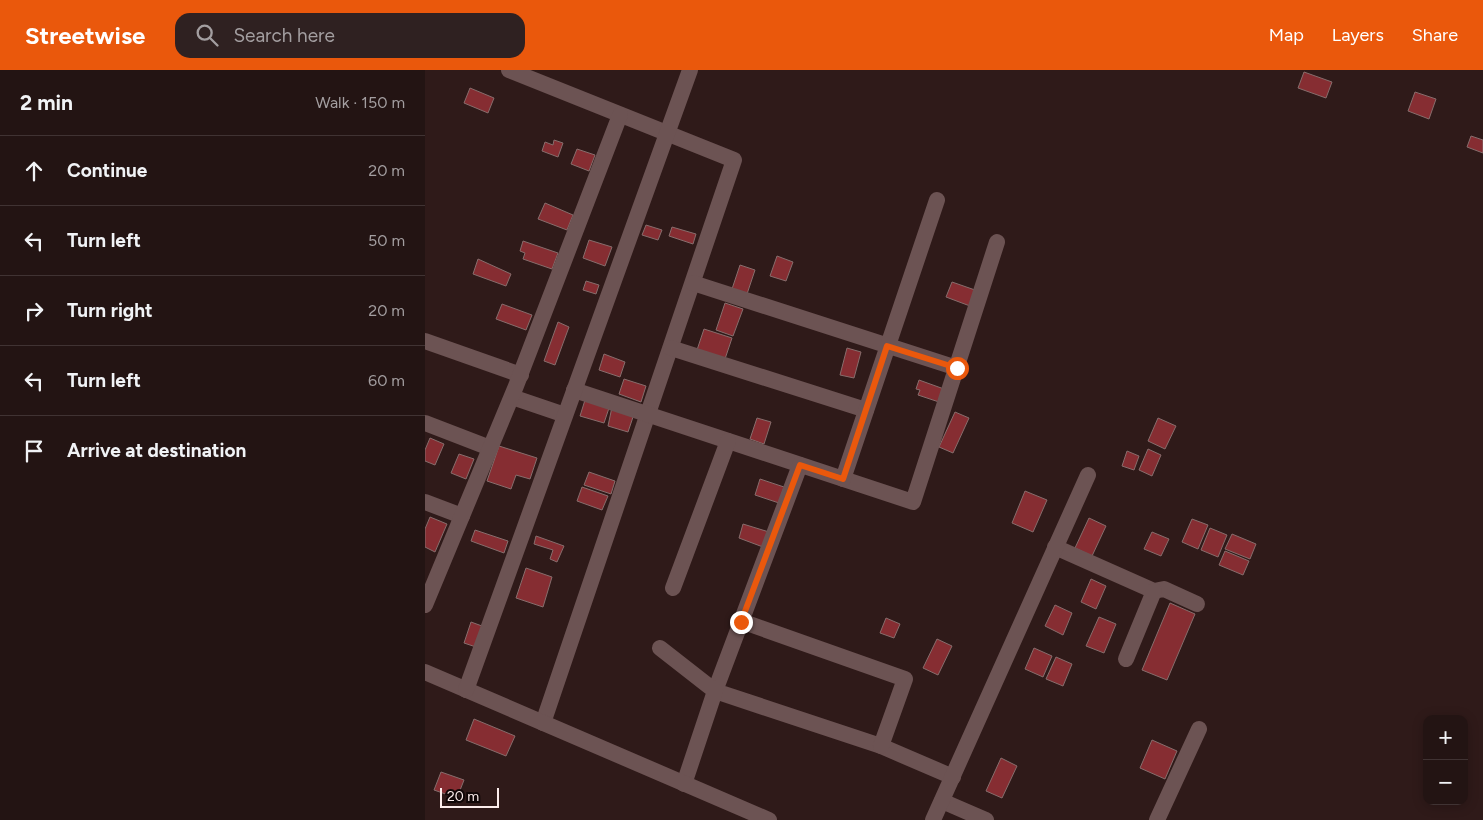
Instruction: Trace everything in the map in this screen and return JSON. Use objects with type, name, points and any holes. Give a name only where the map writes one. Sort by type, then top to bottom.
[{"type":"street","points":[[509,70],[734,160],[543,724]]},
{"type":"street","points":[[467,690],[666,132],[690,70]]},
{"type":"street","points":[[425,605],[430,581],[462,516],[521,375],[620,115]]},
{"type":"street","points":[[843,479],[937,200]]},
{"type":"street","points":[[574,390],[913,502],[997,242]]},
{"type":"street","points":[[693,283],[957,368]]},
{"type":"street","points":[[425,341],[521,375]]},
{"type":"street","points":[[671,348],[866,410]]},
{"type":"street","points":[[511,397],[565,415]]},
{"type":"street","points":[[425,423],[490,448]]},
{"type":"street","points":[[673,588],[728,441]]},
{"type":"street","points":[[684,784],[715,691],[800,465]]},
{"type":"street","points":[[933,820],[1088,475]]},
{"type":"street","points":[[425,502],[462,516]]},
{"type":"street","points":[[1055,547],[1154,591],[1163,588],[1197,604]]},
{"type":"street","points":[[1126,659],[1154,591]]},
{"type":"street","points":[[741,622],[905,679],[881,746]]},
{"type":"street","points":[[660,648],[715,691],[881,746],[953,777]]},
{"type":"street","points":[[425,672],[769,820]]},
{"type":"street","points":[[1157,820],[1199,729]]},
{"type":"street","points":[[942,801],[986,820]]},
{"type":"building","points":[[1304,72],[1332,82],[1326,98],[1298,88]]},
{"type":"building","points":[[470,88],[494,98],[488,113],[464,103]]},
{"type":"building","points":[[1415,92],[1436,99],[1429,119],[1408,111]]},
{"type":"building","points":[[1471,136],[1483,140],[1483,153],[1467,147]]},
{"type":"building","points":[[554,140],[563,143],[558,157],[542,151],[545,142],[553,145]]},
{"type":"building","points":[[577,149],[595,155],[589,171],[571,164]]},
{"type":"building","points":[[545,203],[573,215],[567,230],[538,219]]},
{"type":"building","points":[[646,225],[662,230],[658,240],[642,235]]},
{"type":"building","points":[[672,227],[696,234],[693,244],[669,236]]},
{"type":"building","points":[[589,240],[612,247],[605,266],[583,258]]},
{"type":"building","points":[[523,241],[558,253],[552,269],[523,259],[525,253],[520,251]]},
{"type":"building","points":[[777,256],[793,262],[786,281],[770,276]]},
{"type":"building","points":[[478,259],[511,274],[506,286],[473,274]]},
{"type":"building","points":[[740,265],[755,270],[747,294],[732,289]]},
{"type":"building","points":[[586,281],[599,285],[596,294],[583,290]]},
{"type":"building","points":[[952,282],[975,290],[970,306],[946,297]]},
{"type":"building","points":[[725,303],[743,309],[733,336],[716,330]]},
{"type":"building","points":[[502,304],[532,315],[526,330],[496,319]]},
{"type":"building","points":[[558,322],[569,327],[555,365],[544,361]]},
{"type":"building","points":[[704,329],[732,338],[724,362],[696,353]]},
{"type":"building","points":[[847,348],[861,352],[854,378],[840,375]]},
{"type":"building","points":[[604,354],[625,362],[620,377],[599,370]]},
{"type":"building","points":[[624,379],[646,386],[641,402],[619,394]]},
{"type":"building","points":[[919,380],[944,389],[939,402],[918,395],[920,390],[916,389]]},
{"type":"building","points":[[585,400],[609,408],[604,423],[580,416]]},
{"type":"building","points":[[612,407],[634,414],[628,432],[608,426]]},
{"type":"building","points":[[955,412],[969,418],[953,453],[939,447]]},
{"type":"building","points":[[757,418],[771,422],[764,444],[750,439]]},
{"type":"building","points":[[1158,418],[1176,426],[1165,449],[1148,441]]},
{"type":"building","points":[[430,438],[444,444],[435,465],[425,461],[425,450]]},
{"type":"building","points":[[499,446],[537,458],[530,479],[516,475],[511,489],[487,481]]},
{"type":"building","points":[[1148,449],[1161,455],[1152,476],[1139,470]]},
{"type":"building","points":[[1127,451],[1139,456],[1134,470],[1122,466]]},
{"type":"building","points":[[459,454],[474,459],[466,479],[451,473]]},
{"type":"building","points":[[589,472],[615,481],[611,494],[584,485]]},
{"type":"building","points":[[760,479],[784,487],[779,503],[755,495]]},
{"type":"building","points":[[582,487],[608,496],[602,510],[577,501]]},
{"type":"building","points":[[1025,491],[1047,500],[1033,532],[1012,523]]},
{"type":"building","points":[[430,517],[447,524],[435,552],[425,547],[425,529]]},
{"type":"building","points":[[1089,518],[1106,526],[1092,556],[1075,548]]},
{"type":"building","points":[[1192,519],[1208,525],[1198,549],[1182,542]]},
{"type":"building","points":[[743,524],[769,532],[763,547],[739,538]]},
{"type":"building","points":[[1210,528],[1227,535],[1218,557],[1201,550]]},
{"type":"building","points":[[475,530],[508,541],[504,553],[471,541]]},
{"type":"building","points":[[1152,532],[1169,539],[1161,556],[1144,549]]},
{"type":"building","points":[[1232,534],[1256,544],[1250,559],[1225,549]]},
{"type":"building","points":[[536,536],[564,546],[557,562],[550,559],[553,550],[534,544]]},
{"type":"building","points":[[1225,551],[1249,561],[1243,575],[1219,565]]},
{"type":"building","points":[[526,568],[552,577],[543,607],[516,598]]},
{"type":"building","points":[[1091,579],[1106,586],[1096,609],[1081,602]]},
{"type":"building","points":[[1170,603],[1195,614],[1167,680],[1142,670]]},
{"type":"building","points":[[1055,605],[1072,613],[1063,635],[1045,626]]},
{"type":"building","points":[[1099,617],[1116,624],[1104,653],[1086,646]]},
{"type":"building","points":[[886,618],[900,624],[894,638],[880,633]]},
{"type":"building","points":[[471,622],[482,626],[476,647],[464,643]]},
{"type":"building","points":[[937,639],[952,646],[938,675],[923,668]]},
{"type":"building","points":[[1034,648],[1052,656],[1043,677],[1025,669]]},
{"type":"building","points":[[1056,657],[1072,664],[1063,686],[1046,679]]},
{"type":"building","points":[[474,719],[515,736],[506,756],[466,740]]},
{"type":"building","points":[[1152,740],[1177,751],[1165,779],[1140,768]]},
{"type":"building","points":[[1001,758],[1017,766],[1002,798],[986,791]]},
{"type":"building","points":[[441,772],[464,780],[457,798],[434,790]]},
{"type":"route","points":[[741,622],[800,465],[843,479],[887,346],[957,368]]}]
